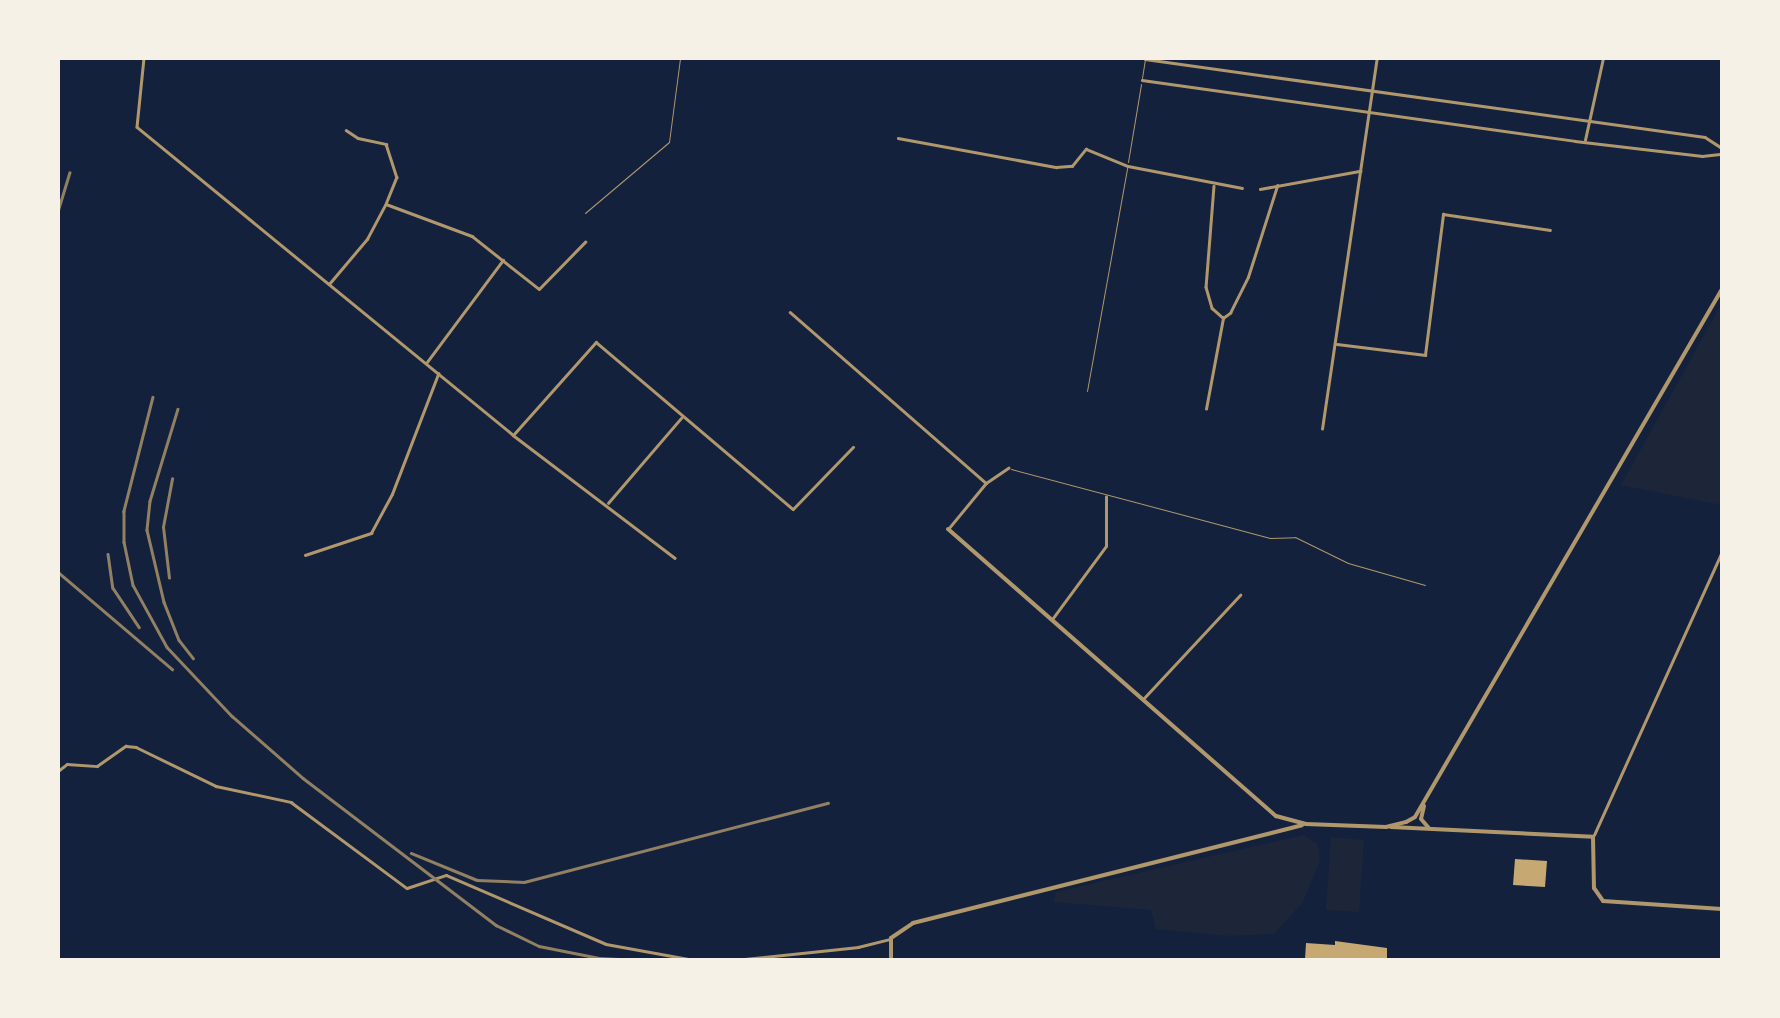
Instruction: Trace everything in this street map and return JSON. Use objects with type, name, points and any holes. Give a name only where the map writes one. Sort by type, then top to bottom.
[{"type":"street","points":[[144,58],[136,127],[513,435],[675,558]]},
{"type":"street","points":[[1145,58],[1705,137],[1722,151]]},
{"type":"street","points":[[1322,429],[1377,58]]},
{"type":"street","points":[[1584,141],[1602,58]]},
{"type":"street","points":[[1142,80],[1702,156],[1722,151]]},
{"type":"street","points":[[329,285],[367,239],[398,177],[386,144],[358,138],[346,130]]},
{"type":"street","points":[[898,138],[1056,167],[1072,166],[1086,149],[1128,166],[1242,188]]},
{"type":"street","points":[[1260,189],[1361,171]]},
{"type":"street","points":[[1214,182],[1206,287],[1212,308],[1223,318]]},
{"type":"street","points":[[1206,409],[1223,318],[1230,313],[1248,278],[1278,186]]},
{"type":"street","points":[[386,204],[472,236],[539,289],[585,242]]},
{"type":"street","points":[[1335,344],[1425,355],[1442,214],[1550,230]]},
{"type":"street","points":[[426,363],[503,260]]},
{"type":"street","points":[[1386,827],[1415,817],[1722,290]]},
{"type":"street","points":[[790,312],[986,483]]},
{"type":"street","points":[[513,435],[596,342],[793,509],[854,448]]},
{"type":"street","points":[[305,555],[371,533],[392,494],[438,373]]},
{"type":"street","points":[[608,504],[682,416]]},
{"type":"street","points":[[1008,468],[986,483],[948,529],[1276,816],[1306,824],[1593,836]]},
{"type":"street","points":[[1053,619],[1106,546],[1106,496]]},
{"type":"street","points":[[1722,552],[1593,836],[1594,888],[1598,898],[1622,904],[1722,909]]},
{"type":"street","points":[[1143,699],[1240,594]]},
{"type":"street","points":[[58,771],[66,764],[97,766],[126,746],[136,747],[216,786],[291,802],[407,888],[446,875],[606,944],[694,960]]},
{"type":"street","points":[[1427,796],[1420,819],[1430,829]]},
{"type":"street","points":[[735,960],[858,947],[891,938],[912,923],[1306,824]]},
{"type":"street","points":[[891,938],[891,960]]},
{"type":"lane","points":[[585,213],[669,142],[680,58]]},
{"type":"lane","points":[[1087,391],[1145,58],[1133,58]]},
{"type":"lane","points":[[1008,468],[1270,538],[1295,537],[1348,563],[1425,585]]},
{"type":"shaded area","points":[[1722,303],[1722,505],[1621,485]]},
{"type":"shaded area","points":[[1304,835],[1318,845],[1320,861],[1303,902],[1274,934],[1230,936],[1156,929],[1151,910],[1054,902],[1056,892]]},
{"type":"shaded area","points":[[1331,837],[1364,840],[1359,912],[1326,910]]},
{"type":"building","points":[[1515,859],[1547,861],[1545,887],[1513,885]]},
{"type":"building","points":[[1335,941],[1387,948],[1387,960],[1305,959],[1306,943],[1335,945]]},
{"type":"railway","points":[[58,210],[69,173]]},
{"type":"railway","points":[[153,397],[124,511],[124,542],[133,585],[167,647],[232,716],[303,778],[496,925],[539,946],[599,958],[638,960]]},
{"type":"railway","points":[[178,409],[150,501],[147,530],[164,602],[179,640],[193,658]]},
{"type":"railway","points":[[169,578],[163,527],[172,479]]},
{"type":"railway","points":[[108,554],[113,588],[139,627]]},
{"type":"railway","points":[[58,572],[172,669]]},
{"type":"railway","points":[[411,853],[477,880],[524,882],[828,803]]}]
